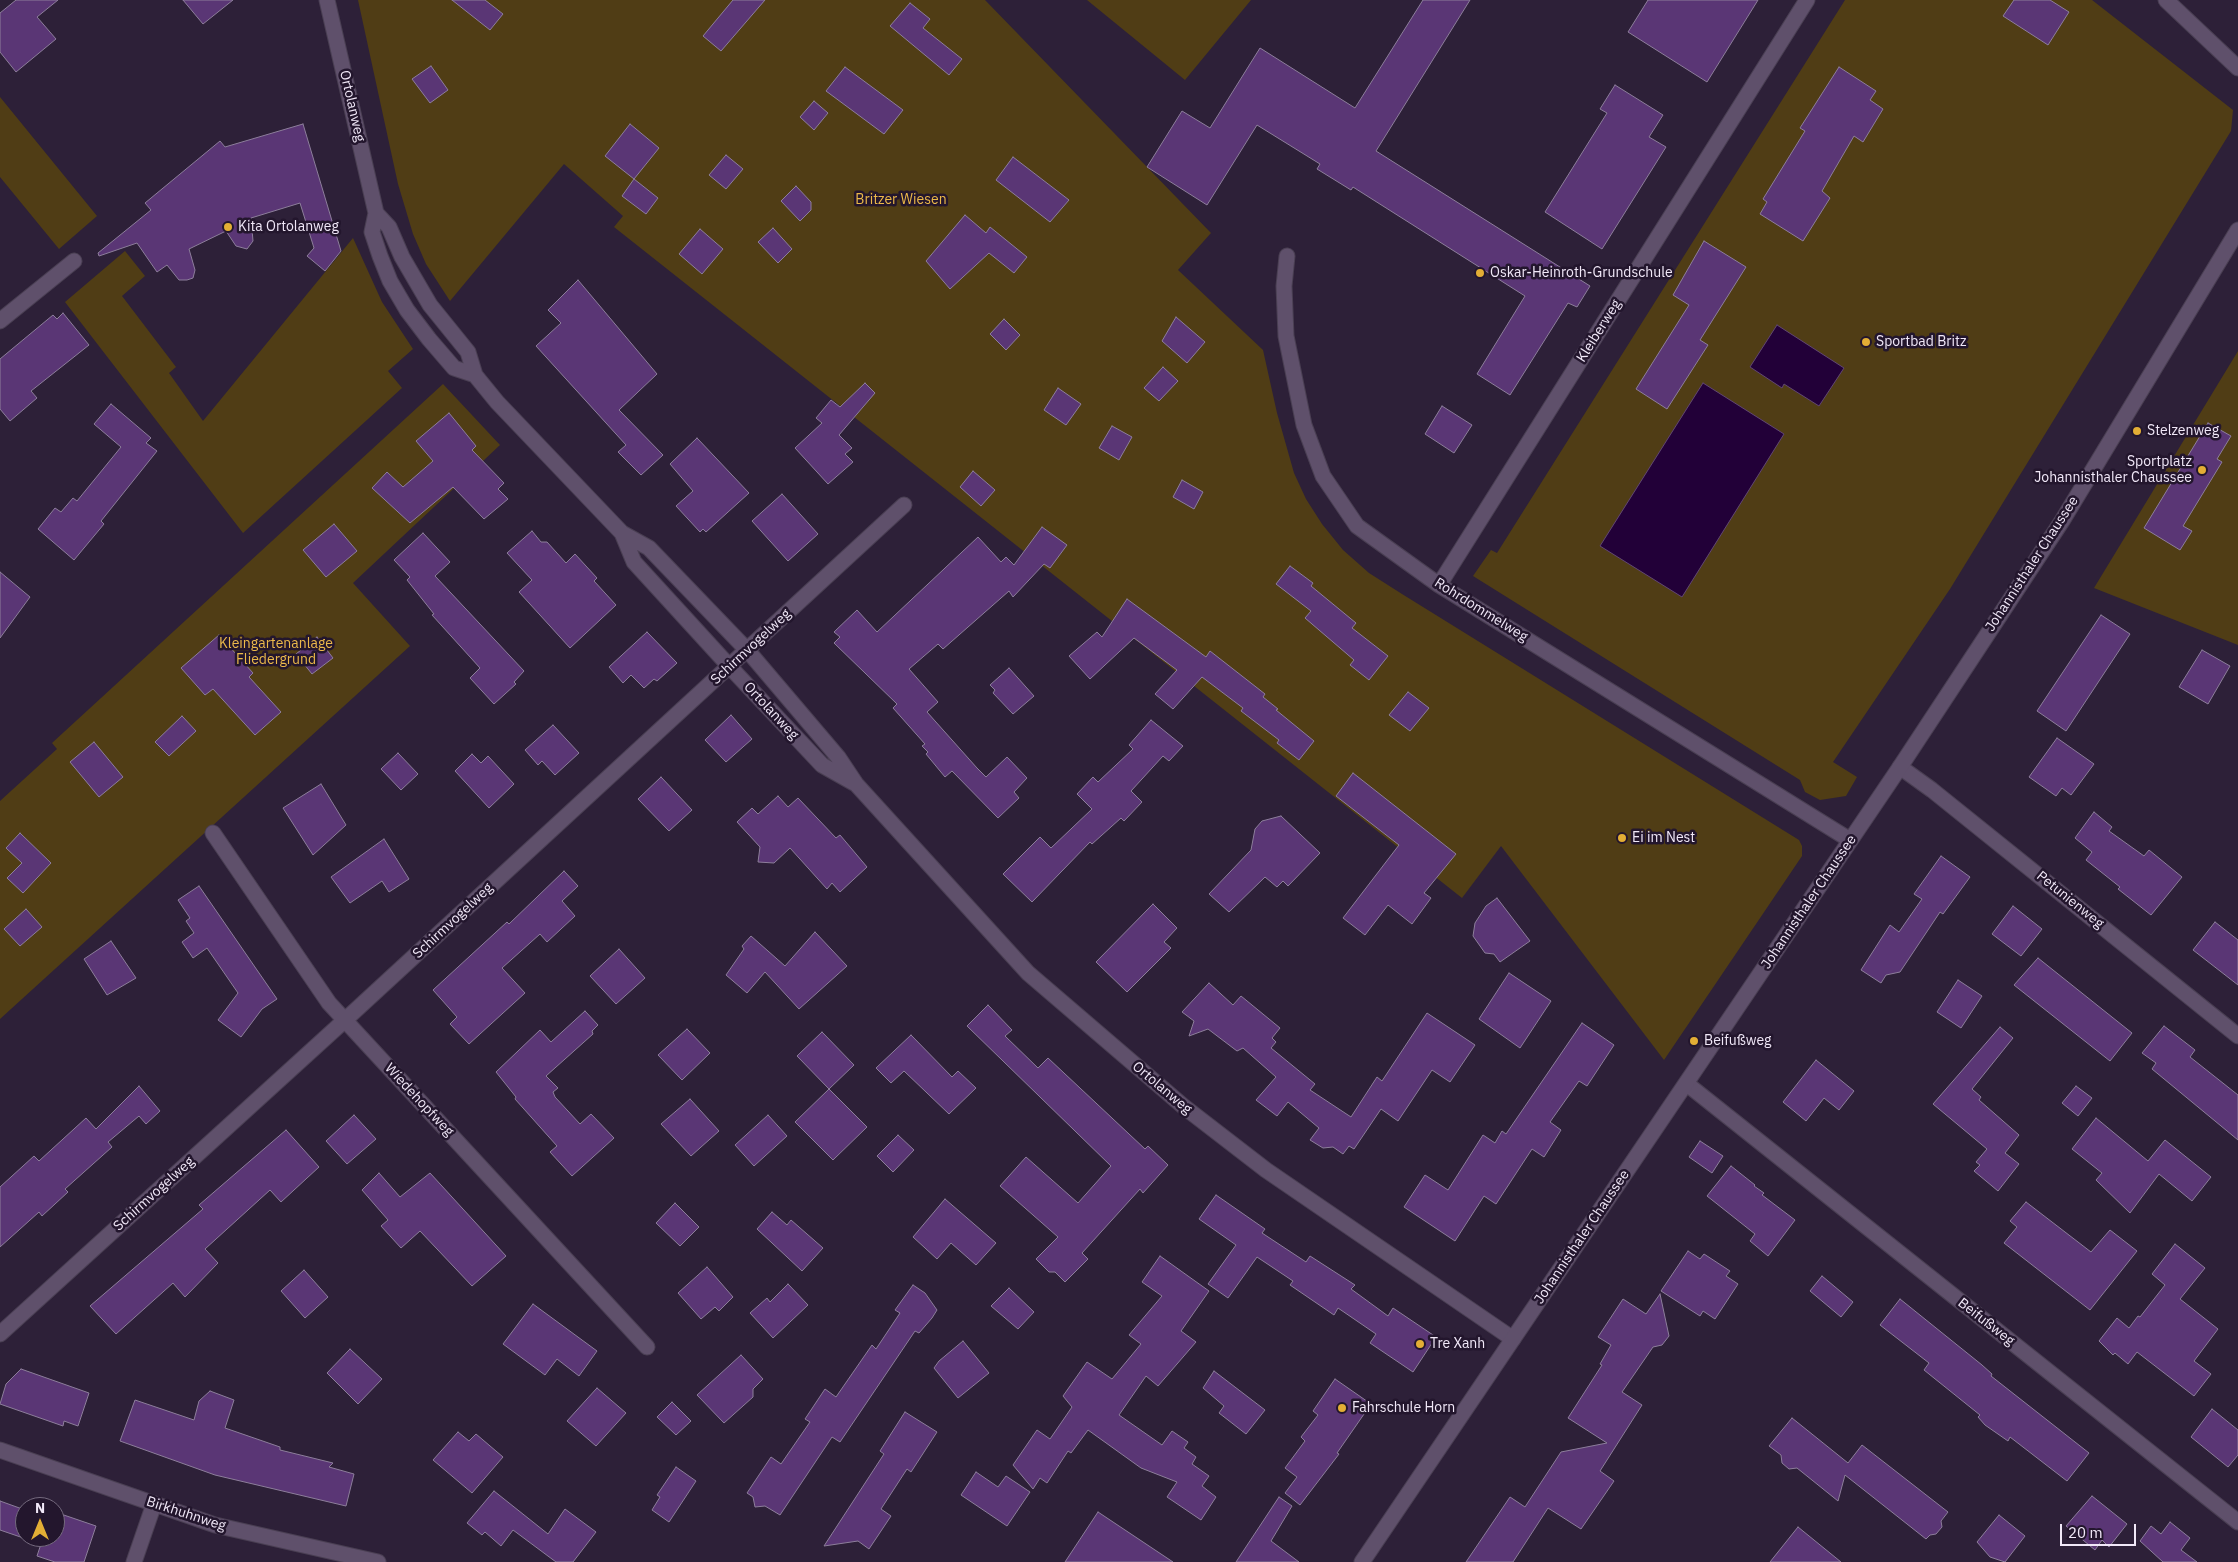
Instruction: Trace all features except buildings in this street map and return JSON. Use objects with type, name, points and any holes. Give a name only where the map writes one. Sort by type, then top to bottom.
[{"type":"street","name":"Ortolanweg","points":[[327,0],[376,212],[372,232],[390,281],[407,310],[454,368],[475,375]]},
{"type":"street","name":"Kleiberweg","points":[[1439,585],[1807,0]]},
{"type":"street","points":[[2166,0],[2238,68]]},
{"type":"street","name":"Ortolanweg","points":[[376,212],[389,228],[402,256],[430,305],[468,352],[475,375],[497,402],[622,534],[649,548],[748,650],[838,757],[856,784],[1028,973],[1183,1106],[1266,1170],[1513,1339]]},
{"type":"street","name":"Johannisthaler Chaussee","points":[[1362,1562],[1687,1084],[1900,767],[2062,521],[2238,230]]},
{"type":"street","name":"Rohrdommelweg","points":[[1287,256],[1284,286],[1286,336],[1304,425],[1322,476],[1357,526],[1439,585],[1850,840]]},
{"type":"street","points":[[0,321],[74,261]]},
{"type":"street","name":"Schirmvogelweg","points":[[0,1334],[730,667],[904,505]]},
{"type":"street","name":"Ortolanweg","points":[[622,534],[634,562],[822,766],[856,784]]},
{"type":"street","name":"Petunienweg","points":[[1900,767],[1932,790],[2238,1036]]},
{"type":"street","name":"Wiedehopfweg","points":[[213,833],[329,1003],[647,1348]]},
{"type":"street","name":"Beifußweg","points":[[1687,1084],[2238,1522]]},
{"type":"street","name":"Birkhuhnweg","points":[[0,1450],[215,1525],[378,1562]]},
{"type":"street","points":[[134,1562],[154,1504]]},
{"type":"green space","name":"Britzer Wiesen","points":[[358,0],[985,0],[1211,233],[1178,270],[1263,350],[1277,413],[1294,473],[1306,499],[1322,524],[1343,550],[1369,573],[1402,594],[1799,840],[1802,846],[1802,856],[1664,1060],[1501,846],[1462,898],[614,227],[623,216],[564,164],[450,301],[426,264],[413,234],[398,184]]},
{"type":"green space","points":[[1087,0],[1251,0],[1185,80]]},
{"type":"green space","name":"Sportbad Britz","points":[[1845,0],[2092,0],[2233,110],[2231,131],[1950,589],[1833,762],[1857,777],[1846,796],[1820,800],[1805,792],[1800,780],[1473,576],[1491,550],[1497,553]]},
{"type":"green space","points":[[0,97],[97,216],[59,249],[0,177]]},
{"type":"green space","points":[[353,238],[382,302],[413,349],[388,371],[402,388],[243,533],[65,302],[125,251],[145,276],[122,296],[176,367],[169,373],[203,421]]},
{"type":"green space","name":"Sportplatz Johannisthaler Chaussee","points":[[2238,351],[2238,645],[2094,588]]},
{"type":"green space","name":"Kleingartenanlage Fliedergrund","points":[[443,384],[500,445],[353,583],[410,646],[0,1019],[0,801],[57,749],[52,743]]},
{"type":"shaded area","points":[[1777,325],[1844,368],[1819,406],[1784,384],[1782,388],[1750,367]]},
{"type":"shaded area","points":[[1703,383],[1784,434],[1682,597],[1600,546]]},
{"type":"place","name":"Kita Ortolanweg","points":[[228,227]]},
{"type":"place","name":"Oskar-Heinroth-Grundschule","points":[[1480,273]]},
{"type":"place","name":"Sportbad Britz","points":[[1866,342]]},
{"type":"place","name":"Stelzenweg","points":[[2137,431]]},
{"type":"place","name":"Sportplatz Johannisthaler Chaussee","points":[[2202,470]]},
{"type":"place","name":"Ei im Nest","points":[[1622,838]]},
{"type":"place","name":"Beifußweg","points":[[1694,1041]]},
{"type":"place","name":"Tre Xanh","points":[[1420,1344]]},
{"type":"place","name":"Fahrschule Horn","points":[[1342,1408]]}]
